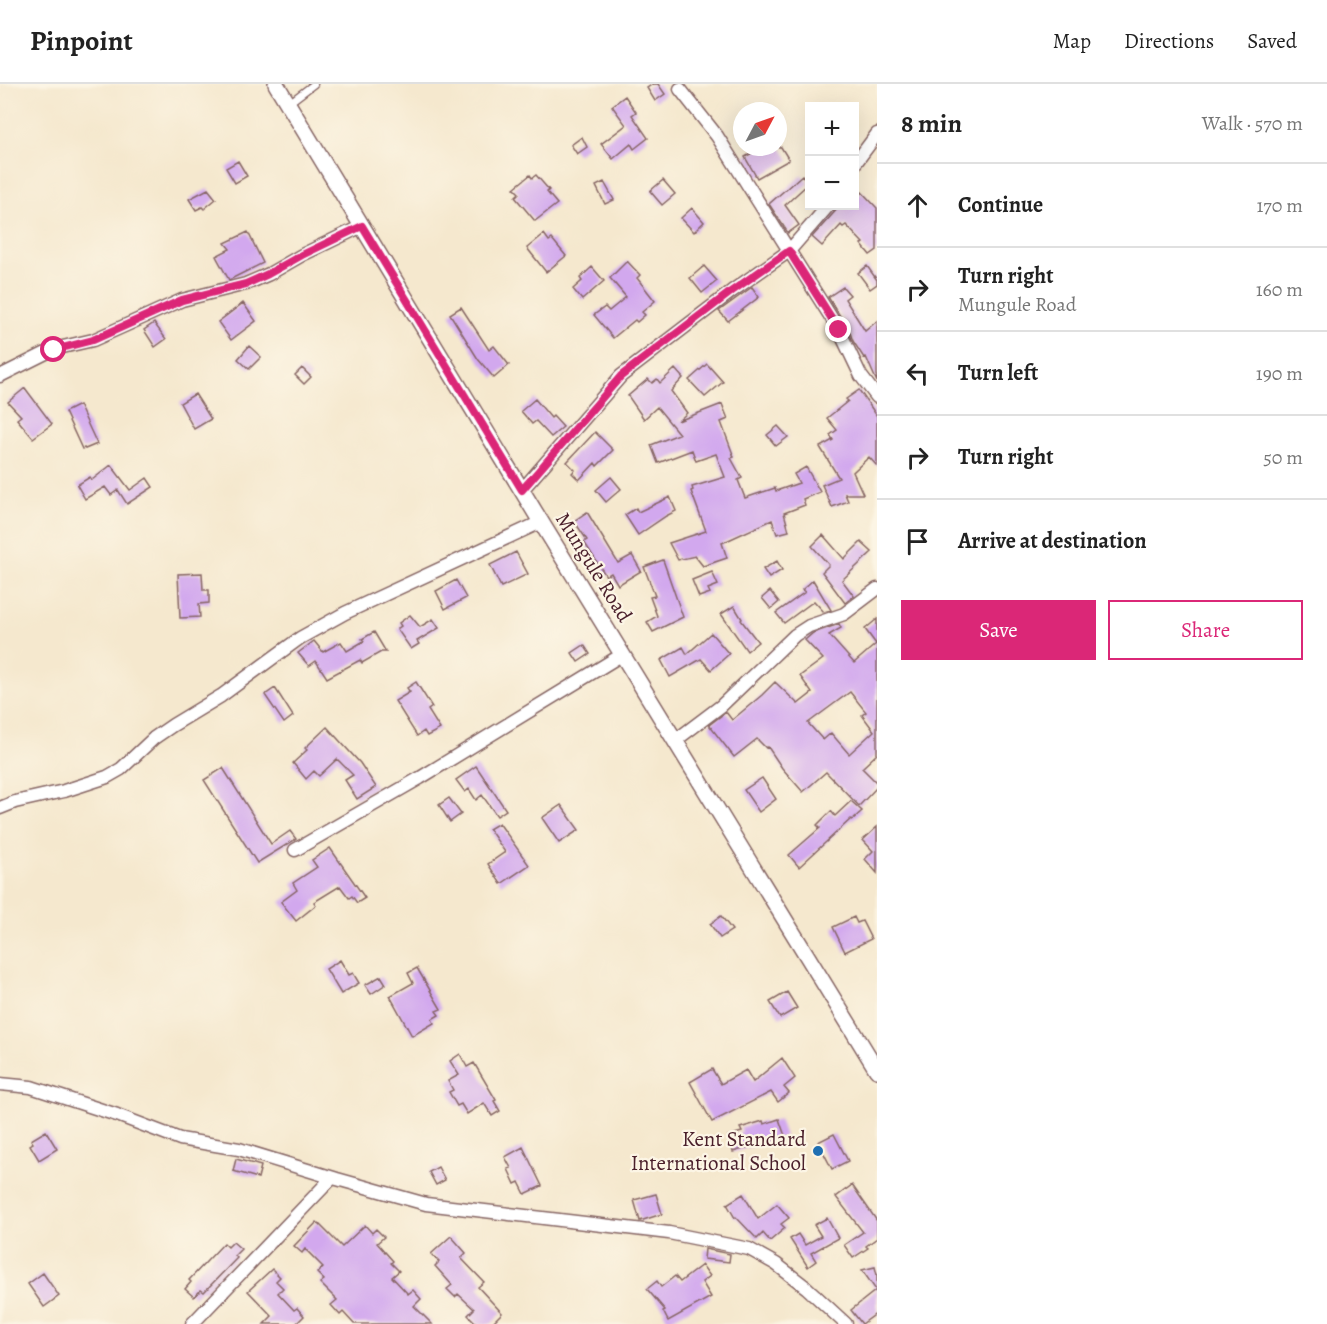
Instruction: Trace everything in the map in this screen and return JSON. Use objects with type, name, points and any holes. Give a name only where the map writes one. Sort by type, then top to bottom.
[{"type":"street","name":"Mungule Road","points":[[276,84],[877,1070]]},
{"type":"street","points":[[680,89],[717,136],[839,330],[861,376],[877,398]]},
{"type":"street","points":[[859,159],[877,134]]},
{"type":"street","points":[[522,490],[621,376],[732,291],[789,251],[825,210]]},
{"type":"street","points":[[0,376],[54,350],[93,340],[182,300],[254,281],[362,226]]},
{"type":"street","points":[[0,808],[107,777],[121,769],[154,738],[173,724],[221,696],[300,638],[345,613],[541,522]]},
{"type":"street","points":[[676,740],[721,706],[795,635],[809,626],[844,614],[877,589]]},
{"type":"street","points":[[295,850],[420,778],[623,654]]},
{"type":"street","points":[[0,1084],[31,1087],[117,1115],[180,1139],[239,1149],[426,1204],[669,1233],[749,1249],[777,1264],[846,1324]]},
{"type":"street","points":[[192,1324],[332,1178]]},
{"type":"lane","points":[[288,104],[314,84]]},
{"type":"building","points":[[658,84],[665,94],[655,101],[647,88]]},
{"type":"building","points":[[625,96],[636,112],[632,115],[648,138],[634,149],[631,144],[613,159],[601,144],[626,125],[612,106]]},
{"type":"building","points":[[582,137],[587,147],[577,154],[571,145]]},
{"type":"building","points":[[787,156],[789,160],[757,178],[745,157]]},
{"type":"building","points":[[238,161],[247,176],[235,183],[226,168]]},
{"type":"building","points":[[530,175],[532,178],[536,175],[557,204],[535,221],[515,197],[519,193],[514,188]]},
{"type":"building","points":[[802,175],[805,178],[805,187],[785,205],[799,225],[788,233],[769,204]]},
{"type":"building","points":[[663,180],[675,194],[662,205],[650,191]]},
{"type":"building","points":[[604,182],[614,200],[605,204],[596,186]]},
{"type":"building","points":[[208,189],[216,199],[204,209],[202,207],[196,210],[189,199]]},
{"type":"building","points":[[862,192],[877,208],[877,250],[870,255],[861,244],[863,243],[846,225],[843,227],[841,225],[822,246],[812,237],[836,210],[859,210],[859,195]]},
{"type":"building","points":[[692,208],[704,222],[694,232],[681,218]]},
{"type":"building","points":[[248,232],[263,263],[229,280],[216,256],[230,249],[225,243]]},
{"type":"building","points":[[544,234],[549,241],[552,239],[566,256],[546,272],[527,248]]},
{"type":"building","points":[[627,261],[640,275],[637,278],[655,301],[642,312],[645,315],[613,338],[594,315],[605,307],[609,311],[626,297],[610,278]]},
{"type":"building","points":[[704,266],[717,281],[702,293],[690,278]]},
{"type":"building","points":[[867,266],[877,280],[877,284],[870,289],[858,273]]},
{"type":"building","points":[[592,267],[604,281],[582,300],[573,289],[582,281],[580,278]]},
{"type":"building","points":[[752,287],[759,297],[728,321],[719,311]]},
{"type":"building","points":[[843,287],[850,295],[845,299],[865,331],[877,321],[877,382],[866,357],[864,358],[853,341],[849,330],[828,297]]},
{"type":"building","points":[[243,303],[256,321],[231,340],[218,322]]},
{"type":"building","points":[[461,307],[489,350],[494,346],[509,365],[494,378],[478,359],[450,314]]},
{"type":"building","points":[[154,323],[166,339],[155,347],[144,330]]},
{"type":"building","points":[[249,346],[261,357],[249,369],[238,359]]},
{"type":"building","points":[[707,364],[723,382],[705,397],[689,380]]},
{"type":"building","points":[[302,368],[311,377],[304,384],[295,375]]},
{"type":"building","points":[[675,369],[683,378],[671,391],[687,413],[678,421],[722,404],[728,419],[721,422],[734,457],[731,458],[742,478],[738,480],[745,498],[799,483],[794,474],[806,467],[820,492],[803,499],[805,505],[784,513],[789,531],[777,534],[772,520],[722,543],[727,558],[703,566],[695,556],[678,560],[669,543],[706,531],[691,491],[692,487],[725,477],[716,454],[696,461],[692,450],[658,463],[651,445],[679,434],[657,407],[644,419],[628,396],[648,379],[652,383],[657,379],[660,383]]},
{"type":"building","points":[[25,388],[52,424],[33,438],[17,419],[21,416],[8,402]]},
{"type":"building","points":[[859,390],[877,416],[877,466],[869,457],[853,472],[863,494],[845,494],[848,501],[832,507],[822,485],[839,478],[820,447],[833,440],[830,435],[837,430],[827,418]]},
{"type":"building","points":[[195,394],[211,419],[194,429],[180,403]]},
{"type":"building","points":[[535,399],[551,418],[553,416],[563,427],[551,437],[536,421],[532,424],[521,411]]},
{"type":"building","points":[[79,405],[97,444],[85,449],[82,449],[65,412]]},
{"type":"building","points":[[778,426],[788,437],[776,446],[767,435]]},
{"type":"building","points":[[595,432],[613,450],[597,466],[595,463],[579,480],[572,473],[575,470],[567,462]]},
{"type":"building","points":[[111,465],[130,490],[147,478],[153,487],[127,504],[118,490],[111,495],[105,487],[85,499],[77,485],[90,477],[92,480]]},
{"type":"building","points":[[611,477],[621,489],[606,502],[596,490]]},
{"type":"building","points":[[670,497],[676,511],[638,535],[625,515],[636,508],[638,512]]},
{"type":"building","points":[[587,512],[618,563],[632,555],[641,571],[618,585],[611,573],[606,576],[584,542],[587,540],[574,521]]},
{"type":"building","points":[[823,535],[844,559],[861,542],[872,552],[842,580],[854,596],[845,603],[822,572],[829,565],[812,546]]},
{"type":"building","points":[[516,552],[528,574],[501,587],[490,565]]},
{"type":"building","points":[[663,560],[683,617],[653,632],[647,622],[657,616],[650,597],[655,596],[644,567]]},
{"type":"building","points":[[777,561],[782,570],[769,578],[763,569]]},
{"type":"building","points":[[712,572],[718,585],[708,589],[710,593],[699,597],[692,580]]},
{"type":"building","points":[[202,573],[203,590],[209,590],[209,603],[199,604],[200,617],[180,618],[178,574]]},
{"type":"building","points":[[456,580],[466,598],[445,609],[436,591]]},
{"type":"building","points":[[813,580],[831,610],[824,612],[814,601],[784,623],[776,613],[805,592],[802,590]]},
{"type":"building","points":[[770,591],[779,602],[771,609],[762,598]]},
{"type":"building","points":[[734,606],[741,620],[758,642],[747,651],[721,614]]},
{"type":"building","points":[[410,615],[420,627],[433,619],[439,628],[417,641],[419,644],[411,649],[397,629],[401,626],[399,623]]},
{"type":"building","points":[[877,619],[877,754],[862,768],[877,783],[877,787],[859,806],[826,772],[803,792],[782,768],[768,747],[766,748],[757,739],[734,757],[709,725],[726,712],[732,720],[775,682],[798,704],[812,693],[800,676],[823,659],[805,640],[813,633],[839,624],[841,628],[829,635],[854,663],[876,644],[865,629]],"holes":[[[850,692],[866,712],[862,715],[874,731],[849,754],[831,733],[823,740],[808,723]]]},
{"type":"building","points":[[374,632],[386,652],[381,652],[362,663],[360,660],[327,678],[316,661],[309,666],[298,653],[314,641],[323,652],[341,642],[347,651]]},
{"type":"building","points":[[711,633],[729,654],[711,670],[701,659],[670,677],[661,660],[683,647],[687,654]]},
{"type":"building","points":[[584,645],[590,654],[578,662],[572,653]]},
{"type":"building","points":[[416,682],[432,707],[428,710],[440,729],[427,736],[424,731],[417,736],[395,701],[410,692],[407,688]]},
{"type":"building","points":[[275,688],[293,716],[284,723],[265,695]]},
{"type":"building","points":[[327,727],[360,763],[376,787],[357,799],[345,780],[353,775],[337,759],[319,776],[314,771],[306,779],[293,763]]},
{"type":"building","points":[[476,766],[506,810],[497,816],[482,795],[476,800],[469,789],[465,792],[456,780]]},
{"type":"building","points":[[223,768],[271,844],[290,831],[296,839],[257,863],[204,780]]},
{"type":"building","points":[[762,778],[776,799],[759,812],[744,790]]},
{"type":"building","points":[[449,798],[461,814],[450,822],[439,805]]},
{"type":"building","points":[[851,801],[862,811],[799,867],[789,855],[820,828],[817,825],[831,811],[835,816]]},
{"type":"building","points":[[561,805],[579,830],[559,843],[542,818]]},
{"type":"building","points":[[499,823],[529,865],[501,884],[488,864],[505,852],[489,829]]},
{"type":"building","points":[[877,827],[877,873],[865,859],[873,851],[863,840]]},
{"type":"building","points":[[330,848],[365,898],[357,903],[352,896],[349,898],[340,886],[314,902],[316,905],[296,921],[281,902],[297,890],[293,883],[317,867],[312,860]]},
{"type":"building","points":[[721,916],[732,930],[720,938],[710,924]]},
{"type":"building","points":[[854,917],[857,923],[862,921],[871,939],[845,952],[833,927]]},
{"type":"building","points":[[340,960],[349,975],[353,973],[359,983],[341,994],[326,969]]},
{"type":"building","points":[[417,968],[441,1009],[436,1011],[439,1015],[432,1019],[434,1023],[412,1036],[390,996],[413,983],[408,973]]},
{"type":"building","points":[[381,976],[386,984],[371,994],[365,985]]},
{"type":"building","points":[[787,992],[797,1008],[780,1018],[770,1002]]},
{"type":"building","points":[[460,1054],[467,1067],[474,1063],[496,1100],[494,1101],[500,1111],[492,1116],[484,1103],[467,1114],[461,1104],[457,1106],[449,1092],[453,1090],[448,1081],[459,1075],[450,1061]]},
{"type":"building","points":[[782,1058],[795,1078],[784,1087],[789,1093],[778,1102],[771,1092],[712,1122],[690,1082],[712,1069],[721,1084],[746,1070],[753,1082]]},
{"type":"building","points":[[779,1119],[785,1136],[733,1152],[728,1136],[742,1132],[740,1128]]},
{"type":"building","points":[[46,1131],[57,1149],[39,1160],[30,1145],[33,1143],[31,1140]]},
{"type":"building","points":[[834,1134],[848,1161],[832,1169],[818,1142]]},
{"type":"building","points":[[523,1147],[542,1186],[525,1194],[519,1182],[515,1184],[508,1169],[511,1168],[505,1157]]},
{"type":"building","points":[[236,1159],[261,1166],[258,1178],[233,1171]]},
{"type":"building","points":[[438,1167],[445,1180],[436,1185],[429,1172]]},
{"type":"building","points":[[852,1185],[877,1221],[877,1238],[866,1246],[868,1248],[853,1258],[844,1245],[863,1232],[836,1197]]},
{"type":"building","points":[[656,1194],[662,1214],[640,1221],[634,1200]]},
{"type":"building","points":[[743,1194],[758,1219],[777,1204],[789,1218],[781,1224],[785,1228],[770,1241],[763,1233],[757,1239],[735,1218],[727,1204]]},
{"type":"building","points":[[827,1218],[838,1238],[811,1253],[816,1261],[808,1267],[790,1239],[798,1234],[805,1245],[821,1236],[814,1225]]},
{"type":"building","points":[[317,1222],[342,1247],[365,1225],[372,1233],[376,1229],[384,1237],[377,1243],[399,1271],[392,1277],[408,1294],[413,1290],[421,1299],[414,1306],[432,1324],[354,1324],[343,1312],[340,1315],[331,1305],[337,1300],[320,1283],[324,1280],[317,1273],[323,1267],[305,1249],[302,1253],[294,1246]]},
{"type":"building","points":[[451,1236],[466,1253],[461,1258],[484,1282],[478,1287],[502,1313],[491,1324],[477,1324],[468,1315],[474,1309],[458,1294],[455,1297],[447,1289],[452,1285],[435,1266],[439,1262],[431,1254]]},
{"type":"building","points":[[233,1242],[241,1249],[235,1255],[237,1258],[204,1292],[201,1290],[194,1297],[185,1289],[191,1282],[189,1280],[224,1243],[228,1247]]},
{"type":"building","points":[[705,1249],[730,1254],[729,1262],[704,1259]]},
{"type":"building","points":[[702,1265],[710,1276],[702,1282],[711,1297],[668,1321],[663,1311],[665,1310],[647,1289],[657,1281],[661,1287],[675,1276],[680,1282]]},
{"type":"building","points":[[875,1267],[877,1275],[877,1313],[862,1324],[851,1310],[876,1290],[862,1270]]},
{"type":"building","points":[[272,1269],[280,1277],[276,1281],[283,1288],[278,1293],[294,1310],[297,1308],[304,1316],[296,1324],[264,1324],[272,1316],[248,1291]]},
{"type":"building","points":[[43,1273],[59,1296],[44,1307],[28,1284]]},
{"type":"place","name":"Kent Standard International School","points":[[818,1151]]},
{"type":"route","points":[[54,350],[93,340],[182,300],[246,284],[362,226],[522,490],[621,376],[732,291],[789,251],[839,330]]}]
